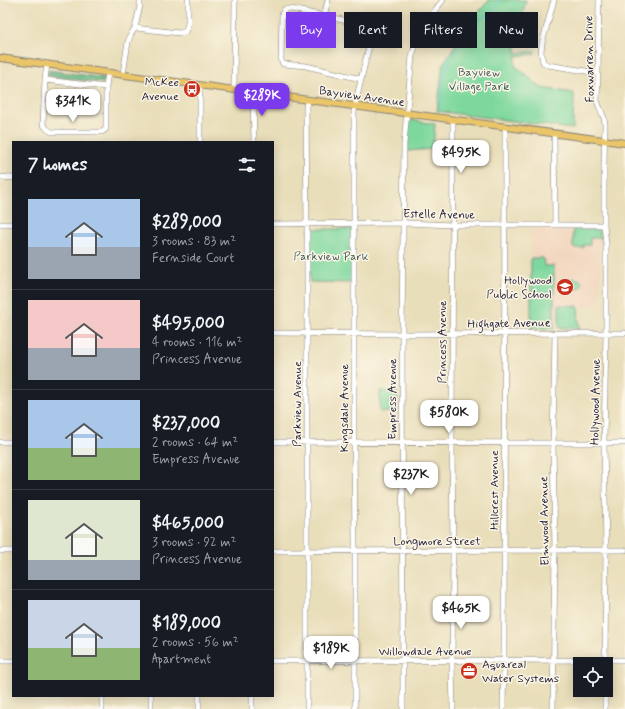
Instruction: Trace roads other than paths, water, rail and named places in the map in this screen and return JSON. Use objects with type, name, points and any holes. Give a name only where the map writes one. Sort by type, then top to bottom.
[{"type":"main road","name":"Bayview Avenue","points":[[0,58],[625,143]]},
{"type":"street","points":[[123,74],[128,42],[135,28],[140,0]]},
{"type":"street","points":[[135,28],[179,33],[185,32],[188,24],[188,0]]},
{"type":"street","points":[[234,90],[235,0]]},
{"type":"street","points":[[325,12],[328,0]]},
{"type":"street","name":"Empress Avenue","points":[[403,709],[402,334],[404,144],[412,56],[426,22],[443,0]]},
{"type":"street","points":[[554,0],[542,43],[541,52],[543,62],[548,65],[598,73]]},
{"type":"street","name":"Foxwarren Drive","points":[[599,0],[597,101],[604,118],[604,140]]},
{"type":"street","points":[[303,12],[285,9],[282,14],[281,60],[283,64],[306,66],[361,79]]},
{"type":"street","name":"Kingsdale Avenue","points":[[336,19],[372,27],[372,33],[355,106],[355,709]]},
{"type":"street","points":[[47,64],[43,124],[52,132],[102,132],[106,129],[106,88],[108,72]]},
{"type":"street","points":[[45,80],[106,88]]},
{"type":"street","points":[[200,85],[200,141]]},
{"type":"street","points":[[252,92],[254,141]]},
{"type":"street","name":"Parkview Avenue","points":[[307,100],[307,709]]},
{"type":"street","name":"Princess Avenue","points":[[453,120],[453,709]]},
{"type":"street","name":"Hillcrest Avenue","points":[[503,709],[505,127]]},
{"type":"street","points":[[554,134],[555,225]]},
{"type":"street","name":"Hollywood Avenue","points":[[604,140],[604,225],[606,244],[604,443],[606,551],[605,657]]},
{"type":"street","points":[[0,178],[12,178]]},
{"type":"street","name":"Estelle Avenue","points":[[274,224],[403,223],[452,225],[604,225]]},
{"type":"street","points":[[0,224],[12,224]]},
{"type":"street","name":"Highgate Avenue","points":[[274,333],[625,333]]},
{"type":"street","name":"Elmwood Avenue","points":[[554,709],[555,550],[553,442],[555,333]]},
{"type":"street","points":[[0,442],[12,442]]},
{"type":"street","points":[[274,442],[625,442]]},
{"type":"street","name":"Longmore Street","points":[[274,551],[625,550]]},
{"type":"street","points":[[0,551],[12,551]]},
{"type":"street","name":"Willowdale Avenue","points":[[613,661],[625,660]]},
{"type":"street","points":[[0,661],[12,661]]},
{"type":"street","name":"Willowdale Avenue","points":[[274,661],[573,661]]},
{"type":"street","points":[[102,697],[102,709]]},
{"type":"street","points":[[151,697],[151,709]]},
{"type":"street","points":[[199,697],[199,709]]},
{"type":"street","points":[[252,697],[252,709]]},
{"type":"street","points":[[605,697],[605,709]]},
{"type":"waterway","points":[[438,109],[442,99],[444,78],[447,68],[460,40],[472,24],[490,13],[499,0]]},
{"type":"place","name":"McKee Avenue","points":[[192,89]]},
{"type":"place","name":"Hollywood Public School","points":[[565,287]]},
{"type":"place","name":"Aquareal Water Systems","points":[[469,671]]},
{"type":"park label","name":"Bayview Village Park","points":[[479,79]]},
{"type":"park label","name":"Parkview Park","points":[[331,256]]}]
